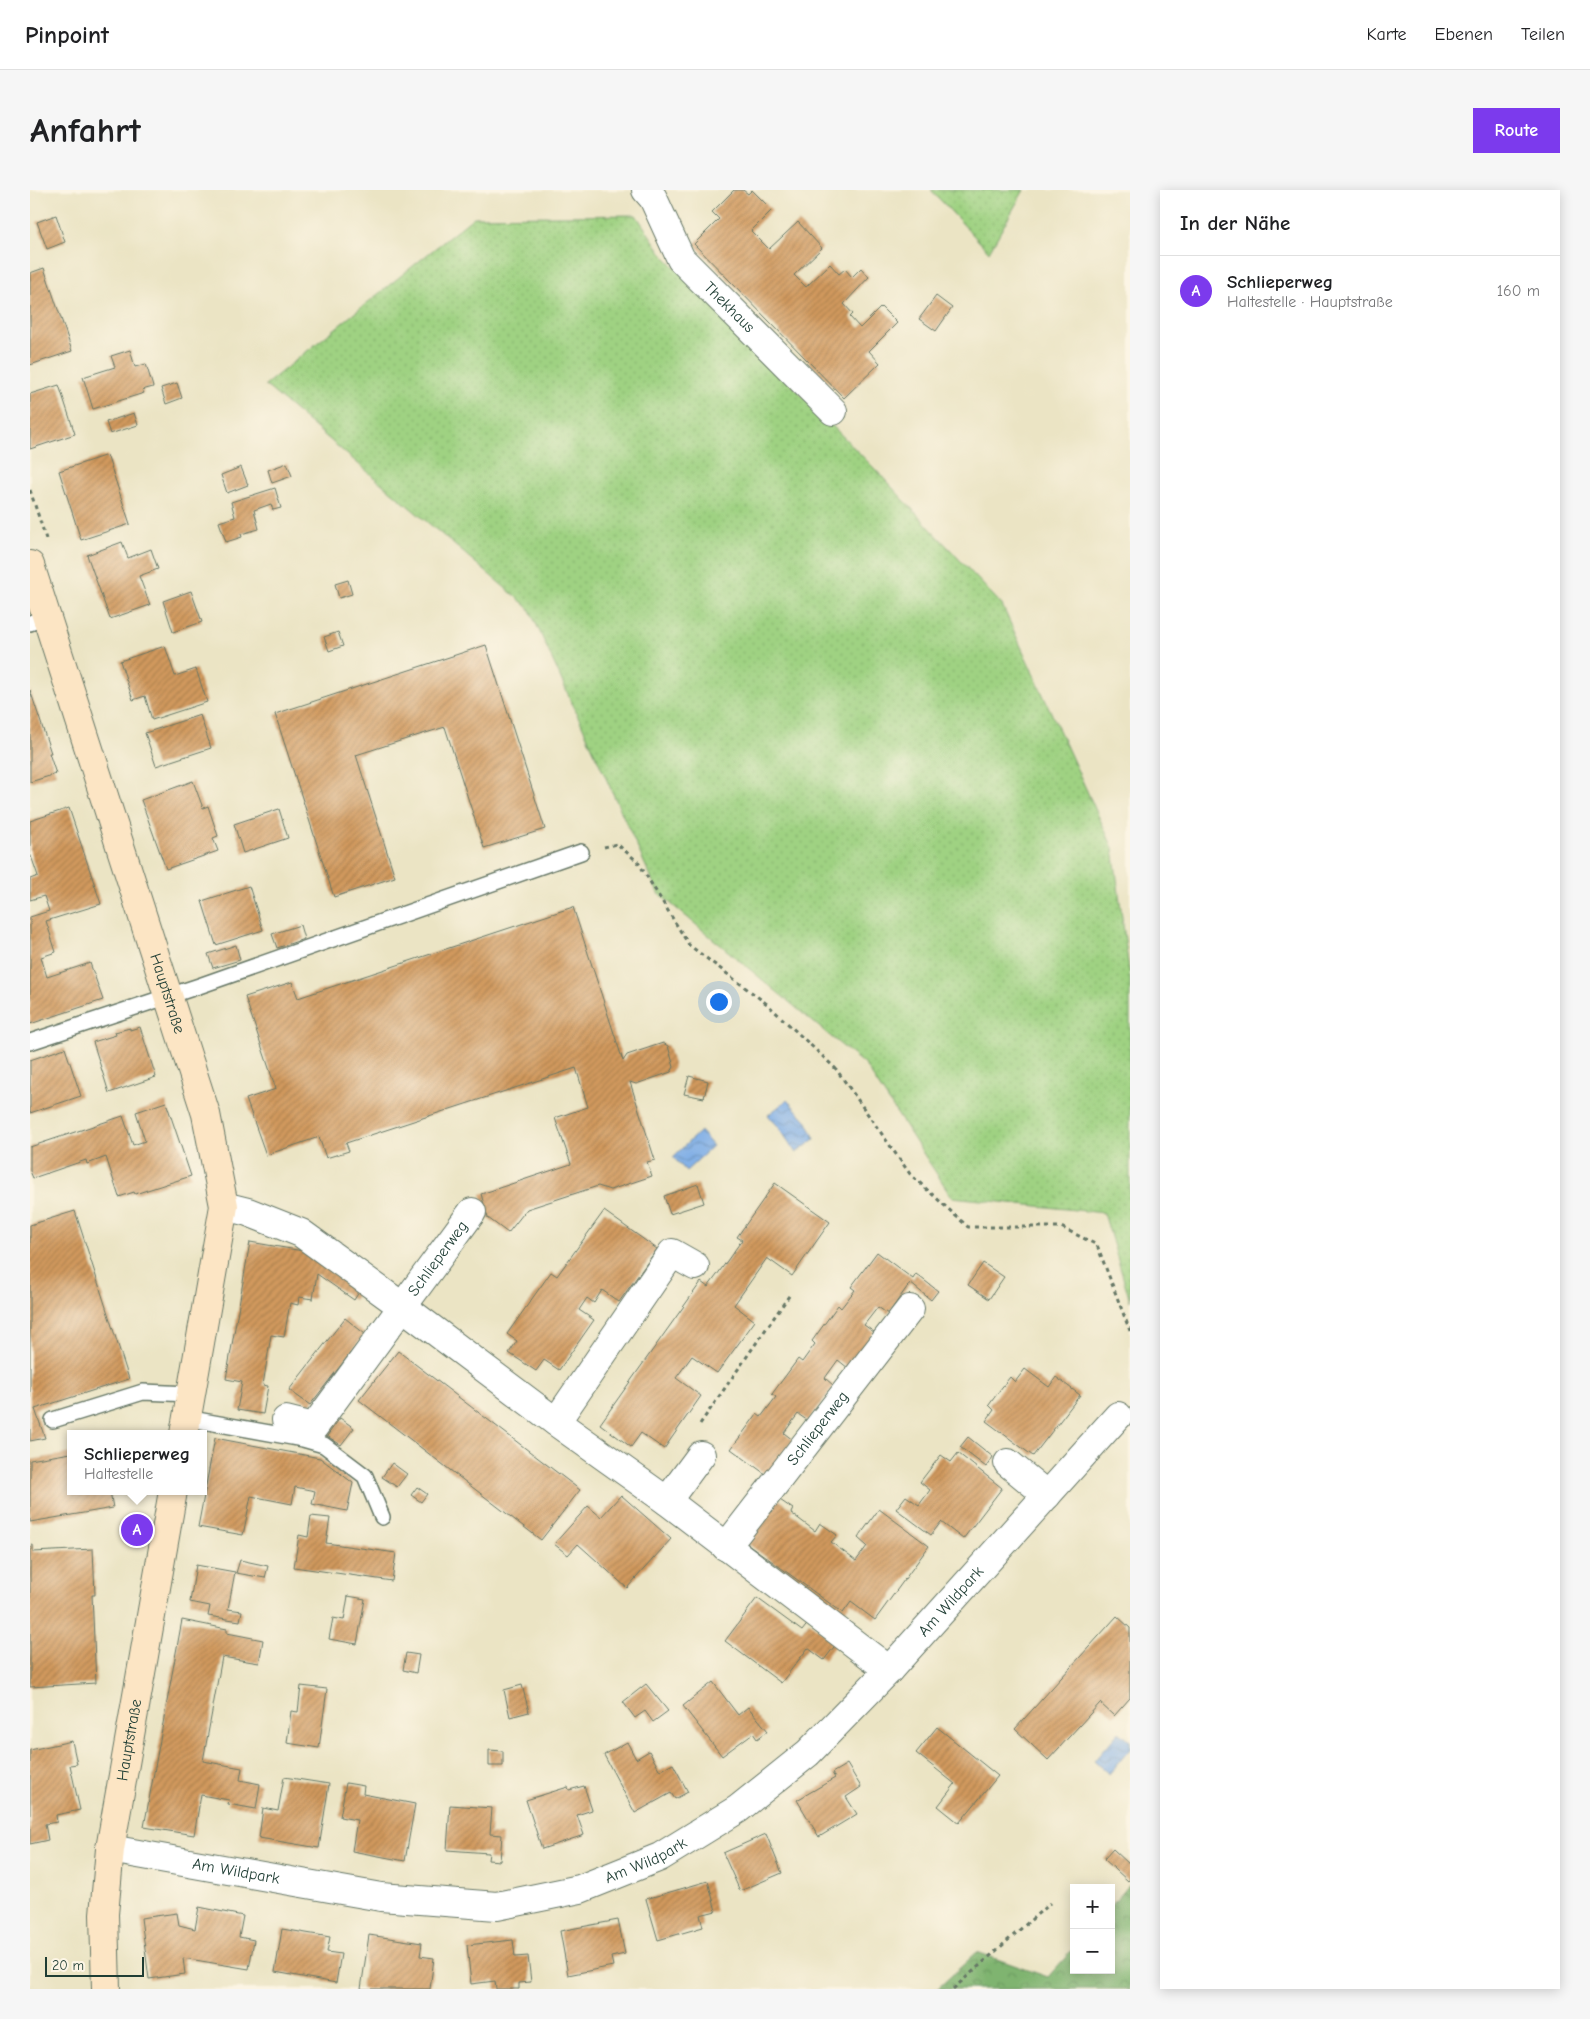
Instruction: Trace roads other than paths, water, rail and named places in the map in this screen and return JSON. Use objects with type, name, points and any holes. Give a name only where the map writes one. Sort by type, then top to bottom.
[{"type":"street","name":"Thekhaus","points":[[646,190],[653,198],[681,259],[833,411]]},
{"type":"street","name":"Hauptstraße","points":[[30,565],[39,620],[169,996],[206,1114],[224,1206],[187,1415]]},
{"type":"street","name":"Schlieperweg","points":[[224,1206],[248,1212],[301,1233],[404,1307],[889,1670]]},
{"type":"street","name":"Schlieperweg","points":[[286,1420],[314,1427],[472,1212]]},
{"type":"street","points":[[556,1422],[672,1253],[695,1266]]},
{"type":"street","name":"Schlieperweg","points":[[726,1547],[910,1309]]},
{"type":"street","name":"Am Wildpark","points":[[110,1849],[381,1896],[497,1906],[580,1889],[660,1857],[738,1809],[808,1753],[889,1670],[1118,1416]]},
{"type":"street","points":[[666,1502],[699,1442]]},
{"type":"street","points":[[1008,1463],[1047,1495]]},
{"type":"street","name":"Hauptstraße","points":[[106,1989],[104,1914],[110,1849],[172,1495]]},
{"type":"lane","points":[[30,1042],[169,996],[581,852]]},
{"type":"lane","points":[[53,1420],[143,1392],[187,1415],[324,1445],[365,1476],[382,1517]]},
{"type":"water","points":[[787,1100],[806,1120],[815,1139],[796,1153],[778,1126],[768,1115]]},
{"type":"water","points":[[700,1131],[713,1146],[686,1171],[673,1157]]},
{"type":"water","points":[[1119,1732],[1130,1741],[1130,1749],[1109,1774],[1094,1761]]},
{"type":"place","name":"Schlieperweg","points":[[137,1530]]}]
